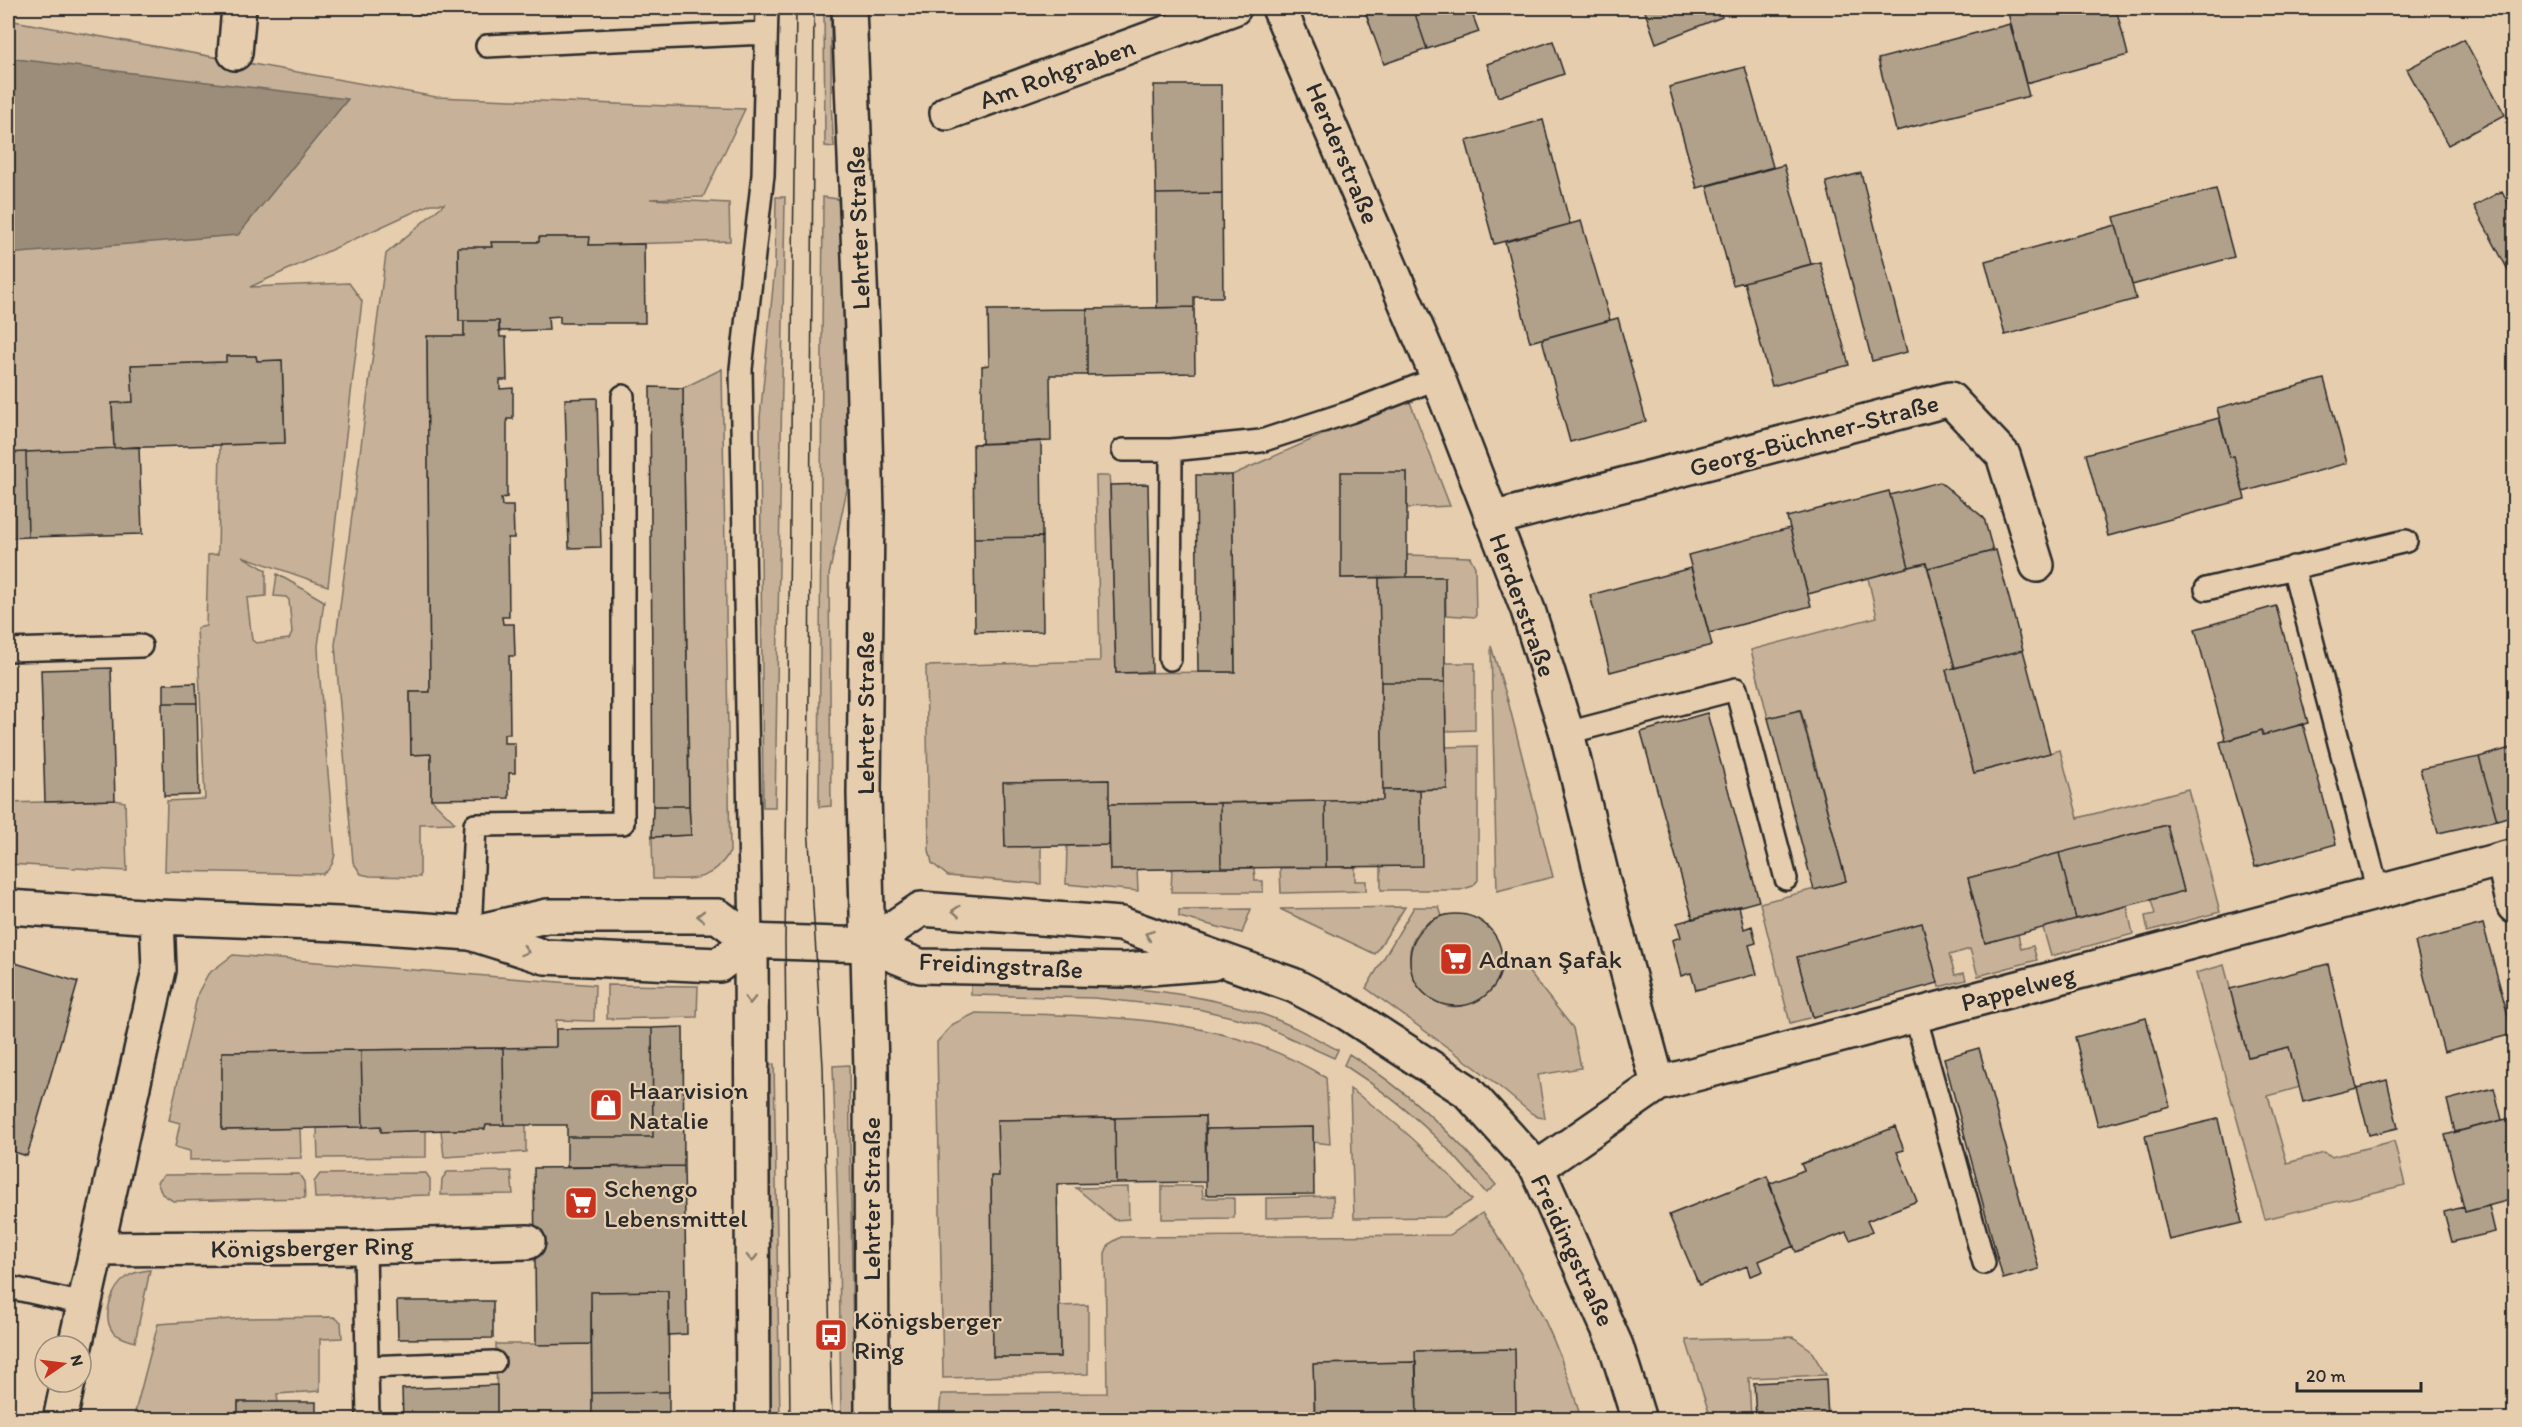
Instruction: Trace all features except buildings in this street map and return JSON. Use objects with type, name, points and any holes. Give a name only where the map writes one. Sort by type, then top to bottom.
[{"type":"street","points":[[235,53],[238,8]]},
{"type":"street","name":"Lehrter Straße","points":[[849,8],[867,511],[864,794],[871,1070],[872,1419]]},
{"type":"street","name":"Am Rohgraben","points":[[947,113],[1234,8]]},
{"type":"street","name":"Herderstraße","points":[[1279,8],[1438,378],[1528,610],[1567,733],[1603,881],[1658,1084]]},
{"type":"street","name":"Georg-Büchner-Straße","points":[[1492,519],[1950,399],[2003,455],[2037,564]]},
{"type":"street","points":[[2509,857],[2514,906]]},
{"type":"street","name":"Pappelweg","points":[[1658,1084],[2509,857]]},
{"type":"street","points":[[8,907],[470,933],[544,957],[719,965],[751,941]]},
{"type":"street","name":"Freidingstraße","points":[[868,945],[921,909],[1120,924],[1293,985],[1347,1013],[1467,1091],[1537,1168],[1616,1346],[1639,1419]]},
{"type":"street","points":[[470,933],[547,916],[718,916],[751,941],[868,945]]},
{"type":"street","points":[[78,1334],[159,970],[157,917]]},
{"type":"street","points":[[751,941],[753,1419]]},
{"type":"street","name":"Freidingstraße","points":[[868,945],[920,966],[1125,970],[1223,962]]},
{"type":"street","points":[[1537,1168],[1658,1084]]},
{"type":"street","name":"Königsberger Ring","points":[[96,1249],[365,1247],[528,1242]]},
{"type":"street","points":[[60,1419],[65,1394]]},
{"type":"lane","points":[[751,941],[741,369],[763,175],[767,8]]},
{"type":"lane","points":[[487,46],[766,33]]},
{"type":"lane","points":[[1123,450],[1171,450],[1262,441],[1350,412],[1438,378]]},
{"type":"lane","points":[[470,933],[476,825],[623,823],[623,396]]},
{"type":"lane","points":[[1170,659],[1171,450]]},
{"type":"lane","points":[[2206,589],[2406,541]]},
{"type":"lane","points":[[2294,567],[2378,892]]},
{"type":"lane","points":[[8,650],[141,646]]},
{"type":"lane","points":[[1567,733],[1736,689],[1786,879]]},
{"type":"lane","points":[[1916,1015],[1984,1263]]},
{"type":"lane","points":[[365,1247],[368,1419]]},
{"type":"lane","points":[[8,1287],[84,1304]]},
{"type":"lane","points":[[367,1367],[494,1362]]},
{"type":"shaded area","points":[[824,8],[831,8],[831,104],[834,147],[825,146]]},
{"type":"shaded area","points":[[8,20],[436,97],[745,109],[703,197],[650,199],[729,203],[730,241],[589,245],[589,237],[540,237],[539,242],[492,242],[492,247],[458,248],[459,321],[464,321],[464,336],[427,337],[430,692],[410,692],[411,755],[431,754],[431,799],[455,823],[420,824],[420,877],[361,874],[353,862],[335,645],[386,254],[444,204],[431,204],[250,287],[349,283],[362,301],[328,586],[242,556],[266,570],[266,596],[247,598],[252,640],[256,643],[289,639],[292,633],[289,600],[286,597],[274,596],[277,574],[324,601],[318,646],[335,854],[332,863],[323,874],[165,871],[167,801],[205,799],[197,628],[206,626],[208,555],[218,554],[220,445],[285,443],[282,360],[257,361],[256,356],[227,356],[226,362],[132,365],[133,402],[112,404],[114,449],[8,453]]},
{"type":"shaded area","points":[[8,58],[348,99],[238,235],[8,254]]},
{"type":"shaded area","points":[[776,197],[785,197],[775,807],[763,807],[760,418],[775,267]]},
{"type":"shaded area","points":[[823,197],[838,199],[840,223],[845,340],[847,489],[829,575],[831,806],[819,807]]},
{"type":"shaded area","points":[[722,369],[730,852],[722,863],[706,875],[688,879],[653,879],[652,837],[690,835],[683,388]]},
{"type":"shaded area","points":[[1408,397],[1450,506],[1407,508],[1407,472],[1341,578],[1379,578],[1383,800],[1109,804],[1108,780],[1004,782],[1005,846],[1041,846],[1041,884],[948,876],[932,863],[929,850],[926,666],[1100,661],[1096,476],[1109,476],[1110,485],[1116,673],[1235,672],[1232,475]]},
{"type":"shaded area","points":[[1407,555],[1470,557],[1475,567],[1476,617],[1446,615],[1445,577],[1407,577]]},
{"type":"shaded area","points":[[1926,563],[1955,668],[1946,671],[1974,773],[2060,750],[2078,818],[2188,789],[2220,912],[2148,931],[2145,916],[2155,914],[2151,900],[2184,891],[2166,825],[1968,878],[1985,943],[2018,934],[2021,949],[2033,946],[2037,960],[1978,976],[1970,949],[1949,955],[1955,975],[1964,973],[1966,980],[1939,987],[1921,924],[1797,957],[1813,1017],[1790,1023],[1760,903],[1846,881],[1801,710],[1768,718],[1751,650],[1877,617],[1868,578]]},
{"type":"shaded area","points":[[1491,646],[1508,701],[1553,877],[1497,891]]},
{"type":"shaded area","points":[[1445,663],[1475,663],[1475,730],[1446,731]]},
{"type":"shaded area","points":[[1478,746],[1478,880],[1473,886],[1460,890],[1381,890],[1381,866],[1421,866],[1420,790],[1447,789],[1446,747]]},
{"type":"shaded area","points":[[115,800],[125,802],[127,871],[8,864],[8,803]]},
{"type":"shaded area","points":[[1109,845],[1110,870],[1137,869],[1138,891],[1066,884],[1067,846]]},
{"type":"shaded area","points":[[1355,867],[1355,881],[1366,881],[1366,891],[1281,893],[1280,868]]},
{"type":"shaded area","points":[[1172,868],[1254,868],[1255,881],[1263,881],[1263,892],[1171,892]]},
{"type":"shaded area","points":[[2127,906],[2133,934],[2051,956],[2043,928]]},
{"type":"shaded area","points":[[1405,907],[1375,954],[1280,909]]},
{"type":"shaded area","points":[[1414,907],[1439,907],[1442,916],[1422,927],[1412,943],[1410,961],[1415,979],[1426,994],[1442,1004],[1460,1006],[1481,998],[1503,967],[1517,957],[1573,1028],[1581,1068],[1538,1075],[1545,1118],[1531,1113],[1484,1074],[1366,988]]},
{"type":"shaded area","points":[[1251,909],[1242,933],[1179,917],[1179,910]]},
{"type":"shaded area","points":[[233,955],[595,985],[594,1021],[556,1020],[556,1047],[222,1052],[222,1130],[300,1128],[301,1158],[190,1160],[190,1151],[175,1147],[180,1123],[169,1120],[198,993],[208,974]]},
{"type":"shaded area","points":[[2224,965],[2248,1057],[2289,1047],[2300,1087],[2268,1096],[2287,1163],[2324,1153],[2331,1157],[2394,1141],[2405,1185],[2265,1219],[2196,973]]},
{"type":"shaded area","points":[[1035,983],[1148,990],[1232,1005],[1269,1017],[1338,1050],[1334,1058],[1257,1023],[1198,1009],[1094,998],[971,995],[971,984]]},
{"type":"shaded area","points":[[607,985],[698,986],[697,1017],[607,1019]]},
{"type":"shaded area","points":[[976,1013],[1112,1017],[1201,1029],[1244,1040],[1286,1056],[1326,1078],[1330,1144],[1313,1142],[1313,1127],[1206,1129],[1205,1116],[998,1120],[999,1176],[991,1177],[993,1357],[1060,1357],[1059,1306],[1088,1305],[1088,1374],[943,1378],[937,1042],[953,1024]]},
{"type":"shaded area","points":[[1349,1054],[1390,1082],[1446,1130],[1496,1185],[1486,1193],[1454,1156],[1420,1123],[1384,1093],[1344,1065]]},
{"type":"shaded area","points":[[774,1064],[780,1420],[768,1419],[763,1065]]},
{"type":"shaded area","points":[[849,1065],[854,1419],[841,1420],[839,1243],[833,1066]]},
{"type":"shaded area","points":[[1350,1089],[1415,1140],[1472,1200],[1444,1217],[1354,1218]]},
{"type":"shaded area","points":[[526,1124],[526,1152],[444,1157],[441,1130],[485,1129],[486,1125]]},
{"type":"shaded area","points":[[381,1126],[426,1131],[426,1157],[318,1158],[317,1128]]},
{"type":"shaded area","points":[[511,1171],[513,1194],[441,1195],[442,1179],[447,1172]]},
{"type":"shaded area","points":[[426,1173],[430,1179],[430,1195],[315,1198],[314,1182],[320,1174]]},
{"type":"shaded area","points":[[299,1174],[304,1182],[305,1198],[173,1201],[162,1194],[157,1182],[164,1175]]},
{"type":"shaded area","points":[[1162,1186],[1202,1186],[1203,1198],[1234,1198],[1234,1218],[1162,1219]]},
{"type":"shaded area","points":[[1128,1187],[1129,1219],[1115,1220],[1076,1188]]},
{"type":"shaded area","points":[[1333,1196],[1334,1216],[1266,1218],[1266,1198]]},
{"type":"shaded area","points":[[1482,1213],[1514,1262],[1541,1312],[1563,1364],[1581,1419],[1478,1419],[1516,1418],[1514,1349],[1416,1351],[1416,1362],[1314,1364],[1314,1414],[1250,1415],[1250,1420],[939,1420],[941,1394],[1107,1393],[1105,1253],[1109,1244],[1121,1237],[1450,1235]]},
{"type":"shaded area","points":[[150,1270],[135,1342],[113,1332],[108,1310],[117,1288],[127,1277]]},
{"type":"shaded area","points":[[334,1317],[341,1322],[342,1338],[320,1339],[320,1391],[277,1394],[278,1403],[238,1402],[238,1419],[133,1420],[158,1324],[247,1318]]},
{"type":"shaded area","points":[[1793,1337],[1810,1349],[1826,1375],[1749,1378],[1751,1419],[1711,1419],[1686,1340]]},
{"type":"shaded area","points":[[496,1344],[591,1344],[592,1419],[497,1419]]},
{"type":"tram line","points":[[790,1420],[785,942],[796,8]]},
{"type":"tram line","points":[[814,8],[808,825],[823,1066],[832,1420]]},
{"type":"place","name":"Adnan Şafak","points":[[1456,959]]},
{"type":"place","name":"Haarvision Natalie","points":[[606,1105]]},
{"type":"place","name":"Schengo Lebensmittel","points":[[581,1203]]},
{"type":"place","name":"Königsberger Ring","points":[[831,1335]]}]
